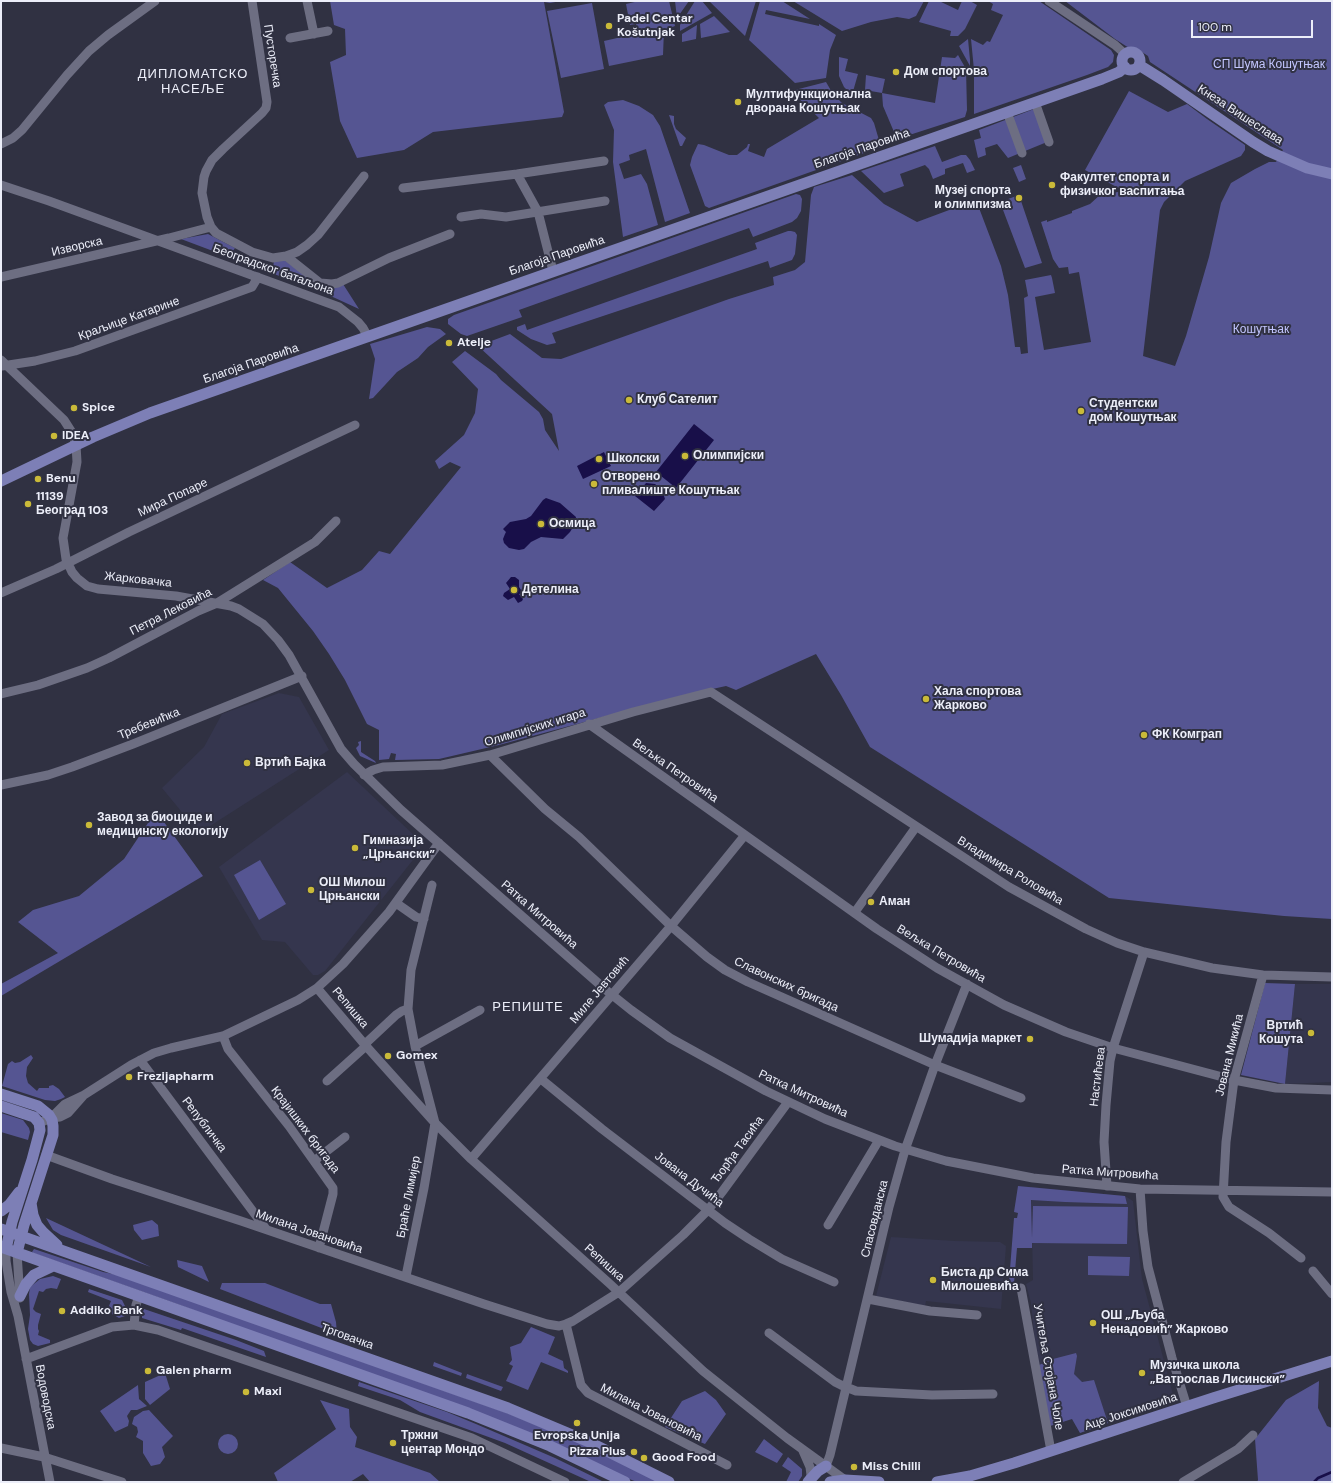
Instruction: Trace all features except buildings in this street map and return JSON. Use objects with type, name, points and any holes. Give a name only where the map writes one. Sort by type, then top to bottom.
[{"type":"main road","points":[[1130,52],[1137,55],[1140,60],[1139,65],[1132,70],[1125,67],[1122,61],[1125,54],[1130,52]]},
{"type":"main road","name":"Кнеза Вишеслава","points":[[1139,65],[1164,80],[1260,147],[1294,163],[1332,174]]},
{"type":"main road","name":"Благоја Паровића","points":[[1,480],[150,413],[1102,79],[1119,72],[1125,67]]},
{"type":"main road","points":[[1,1094],[38,1106],[51,1118],[53,1126],[53,1135],[30,1203],[17,1253]]},
{"type":"main road","points":[[1,1106],[36,1119],[39,1123],[40,1134],[24,1185],[5,1230],[4,1248],[468,1413],[558,1449],[625,1482]]},
{"type":"main road","points":[[1,1211],[13,1200],[24,1185]]},
{"type":"main road","points":[[30,1203],[33,1215],[41,1230],[66,1251]]},
{"type":"main road","name":"Трговачка","points":[[5,1230],[508,1408],[589,1442],[669,1482]]},
{"type":"main road","points":[[20,1296],[30,1278],[38,1272],[53,1266]]},
{"type":"main road","name":"Аце Јоксимовића","points":[[937,1482],[970,1476],[1332,1361]]},
{"type":"main road","points":[[811,1482],[818,1471],[826,1466]]},
{"type":"main road","points":[[830,1482],[846,1480],[879,1482]]},
{"type":"street","points":[[1,144],[13,138],[22,130],[66,75],[89,51],[114,30],[155,1]]},
{"type":"street","name":"Пусторечка","points":[[252,1],[267,102],[266,108],[262,113]]},
{"type":"street","points":[[307,1],[314,34]]},
{"type":"street","points":[[1049,1],[1115,45],[1125,54]]},
{"type":"street","points":[[290,38],[328,31]]},
{"type":"street","points":[[1035,102],[1049,142]]},
{"type":"street","points":[[1007,112],[1022,153]]},
{"type":"street","name":"Београдског батаљона","points":[[262,113],[212,160],[206,171],[202,183],[202,193],[207,217],[211,227],[216,233],[252,252],[273,258],[286,256],[297,252],[315,238],[364,176]]},
{"type":"street","points":[[404,188],[517,174],[604,161]]},
{"type":"street","points":[[517,174],[538,212],[553,271]]},
{"type":"street","name":"Београдског батаљона","points":[[1,185],[49,200],[342,309],[358,322],[368,337]]},
{"type":"street","points":[[461,217],[481,214],[506,217],[605,201]]},
{"type":"street","name":"Београдског батаљона","points":[[158,240],[211,227]]},
{"type":"street","name":"Београдског батаљона","points":[[286,256],[320,283],[332,284],[389,258],[450,234]]},
{"type":"street","name":"Изворска","points":[[1,277],[158,240]]},
{"type":"street","name":"Краљице Катарине","points":[[3,364],[35,361],[75,351],[252,287],[258,277]]},
{"type":"street","name":"Жарковачка","points":[[3,364],[64,420],[76,445],[77,462],[63,538],[64,553],[77,578],[91,587],[176,596],[217,603],[239,609],[263,624],[286,650],[302,676],[341,749],[364,775]]},
{"type":"street","name":"Мира Попаре","points":[[1,593],[68,563],[129,532],[356,425]]},
{"type":"street","name":"Петра Лековића","points":[[1,694],[38,685],[86,668],[109,658],[198,611],[217,603],[315,542],[336,520]]},
{"type":"street","name":"Требевићка","points":[[1,784],[66,769],[144,740],[302,676]]},
{"type":"street","name":"Олимпијских игара","points":[[364,775],[373,770],[383,768],[442,764],[490,755],[589,724],[711,692]]},
{"type":"street","name":"Владимира Роловића","points":[[711,692],[1003,883],[1086,929],[1117,943],[1144,952],[1212,968],[1263,975],[1332,977]]},
{"type":"street","name":"Вељка Петровића","points":[[589,724],[906,948],[1004,1005],[1066,1032],[1113,1048],[1234,1080],[1276,1088],[1332,1090]]},
{"type":"street","name":"Славонских бригада","points":[[490,755],[545,808],[579,837],[671,926],[707,957],[737,977],[935,1065],[1021,1098]]},
{"type":"street","name":"Ратка Митровића","points":[[364,775],[439,843],[631,1010],[670,1038],[788,1102],[905,1150],[1011,1174],[1056,1181],[1140,1189],[1332,1192]]},
{"type":"street","points":[[855,912],[916,827]]},
{"type":"street","name":"Миле Јевтовић","points":[[471,1159],[671,926],[745,835]]},
{"type":"street","points":[[39,1123],[51,1118],[62,1106],[84,1095],[140,1060],[154,1053],[222,1036],[287,1005],[317,988],[343,964],[396,903],[439,843]]},
{"type":"street","points":[[432,885],[412,970],[408,1009],[415,1046],[435,1123]]},
{"type":"street","points":[[396,903],[416,916],[424,919]]},
{"type":"street","name":"Настићева","points":[[1107,1186],[1104,1142],[1109,1073],[1113,1048],[1144,952]]},
{"type":"street","name":"Јована Микића","points":[[1223,1190],[1229,1114],[1234,1080],[1263,975]]},
{"type":"street","name":"Спасовданска","points":[[826,1466],[868,1299],[889,1207],[905,1150],[935,1065],[967,984]]},
{"type":"street","name":"Репишка","points":[[317,988],[435,1123],[471,1159],[619,1292],[703,1371],[802,1450],[846,1480]]},
{"type":"street","name":"Репишка","points":[[366,1045],[396,1015],[408,1009]]},
{"type":"street","points":[[415,1046],[480,1010]]},
{"type":"street","name":"Крајишких бригада","points":[[222,1036],[228,1049],[289,1126],[333,1188],[333,1194],[320,1248]]},
{"type":"street","points":[[328,1081],[366,1045]]},
{"type":"street","name":"Републичка","points":[[140,1060],[266,1229]]},
{"type":"street","name":"Јована Дучића","points":[[541,1079],[602,1129],[748,1239],[771,1253],[834,1282]]},
{"type":"street","name":"Ђорђа Тасића","points":[[619,1292],[683,1235],[708,1210],[788,1102]]},
{"type":"street","name":"Браће Лимијер","points":[[406,1276],[424,1188],[435,1123]]},
{"type":"street","points":[[314,1161],[345,1137]]},
{"type":"street","points":[[828,1225],[879,1140]]},
{"type":"street","name":"Милана Јовановића","points":[[46,1155],[112,1179],[266,1229],[547,1324],[559,1326],[566,1324],[581,1385],[588,1393],[727,1465]]},
{"type":"street","points":[[1140,1189],[1143,1231],[1148,1267],[1172,1358],[1187,1407]]},
{"type":"street","points":[[1223,1190],[1224,1200],[1227,1206],[1269,1233],[1301,1258]]},
{"type":"street","points":[[241,1221],[248,1214],[248,1205]]},
{"type":"street","name":"Водоводска","points":[[4,1248],[11,1292],[18,1316],[50,1482]]},
{"type":"street","name":"Водоводска","points":[[17,1253],[20,1296],[18,1316]]},
{"type":"street","points":[[1313,1271],[1332,1294]]},
{"type":"street","name":"Учитеља Стојана Чоле","points":[[1021,1288],[1050,1451]]},
{"type":"street","points":[[566,1324],[619,1292]]},
{"type":"street","points":[[134,1325],[136,1305],[139,1296]]},
{"type":"street","points":[[868,1299],[930,1312],[977,1315]]},
{"type":"street","points":[[26,1359],[112,1326],[134,1325],[158,1330],[190,1339],[472,1438],[565,1482]]},
{"type":"street","points":[[769,1333],[835,1382],[846,1388],[866,1392],[932,1396],[993,1394]]},
{"type":"street","points":[[1182,1482],[1238,1449],[1253,1436]]},
{"type":"street","points":[[1,1448],[44,1457],[122,1482]]},
{"type":"street","points":[[802,1450],[810,1467],[811,1482]]},
{"type":"shaded area","name":"Олимпијски","points":[[694,424],[714,440],[676,488],[656,472]]},
{"type":"shaded area","name":"Школски","points":[[604,452],[611,466],[583,479],[577,466]]},
{"type":"shaded area","points":[[646,483],[655,484],[662,490],[665,499],[654,511],[635,496]]},
{"type":"shaded area","name":"Осмица","points":[[546,498],[560,503],[576,517],[575,524],[570,532],[563,539],[541,537],[531,542],[524,549],[519,550],[509,548],[504,543],[503,539],[506,532],[503,529],[510,522],[526,519],[531,516]]},
{"type":"shaded area","name":"Детелина","points":[[511,577],[515,577],[519,580],[519,587],[521,590],[527,589],[530,586],[532,589],[519,594],[523,599],[518,603],[514,597],[508,600],[503,596],[504,593],[510,589],[506,583]]},
{"type":"shaded area","name":"Вртић Бајка","points":[[279,693],[299,697],[329,750],[199,833],[162,788],[204,747],[222,714]]},
{"type":"shaded area","name":"ОШ Милош Црњански","points":[[347,772],[417,838],[420,844],[420,851],[325,971],[318,975],[313,975],[285,942],[262,940],[219,867]]},
{"type":"shaded area","name":"Вртић Кошута","points":[[1295,984],[1332,984],[1332,1082],[1285,1084]]},
{"type":"shaded area","name":"ОШ „Љуба Ненадовић” Жарково","points":[[1031,1187],[1125,1196],[1133,1201],[1142,1279],[1175,1402],[1080,1433],[1072,1419],[1050,1426],[1035,1343],[1031,1303],[1026,1284],[1033,1280]]},
{"type":"shaded area","points":[[891,1237],[1000,1242],[1006,1246],[1001,1309],[926,1301],[925,1306],[876,1296]]},
{"type":"green space","points":[[330,1],[561,1],[550,3],[544,2],[564,112],[562,117],[433,132],[404,150],[357,158],[340,121],[330,62],[346,55],[345,29],[334,25]]},
{"type":"green space","points":[[639,1],[669,1],[675,26],[664,30],[663,55],[609,66],[604,41],[639,33],[636,24],[630,25],[626,4]]},
{"type":"green space","points":[[675,1],[689,1],[677,18]]},
{"type":"green space","points":[[695,1],[702,1],[712,13],[680,31],[680,25]]},
{"type":"green space","points":[[709,1],[756,1],[745,36]]},
{"type":"green space","points":[[760,1],[782,1],[810,19],[766,10],[765,14],[819,26],[819,24],[836,35],[830,50],[826,78],[795,83],[749,40]]},
{"type":"green space","points":[[793,1],[924,1],[916,16],[909,19],[897,17],[871,22],[842,31]]},
{"type":"green space","points":[[929,1],[939,1],[958,10],[962,1],[970,1],[977,5],[965,29],[958,36],[950,36],[951,31],[919,22]]},
{"type":"green space","points":[[988,1],[1039,1],[1111,50],[1114,55],[1113,62],[1108,67],[1087,75],[974,114],[974,70],[971,39],[983,45],[987,41],[990,42],[1003,15],[991,10],[993,4]]},
{"type":"green space","points":[[1065,1],[1332,1],[1332,919],[1284,916],[1109,898],[870,747],[816,654],[736,690],[726,686],[681,696],[499,745],[439,759],[395,760],[396,754],[391,753],[389,759],[379,760],[379,730],[367,724],[345,680],[313,631],[278,588],[263,580],[290,562],[327,588],[362,570],[379,551],[390,554],[461,467],[450,462],[439,469],[435,461],[464,435],[475,413],[478,389],[452,362],[465,351],[496,374],[539,412],[543,419],[545,430],[559,451],[552,414],[478,346],[510,334],[542,358],[561,359],[729,299],[774,285],[773,277],[795,270],[805,262],[811,195],[814,187],[852,175],[884,204],[917,222],[976,200],[1001,266],[1008,295],[1015,347],[1020,347],[1021,354],[1028,353],[1024,298],[1028,296],[1025,280],[1051,275],[1055,293],[1035,297],[1044,350],[1091,342],[1079,272],[1069,274],[1068,267],[1059,268],[1053,259],[1041,222],[1047,220],[1047,222],[1072,213],[1072,211],[1090,204],[1100,195],[1124,191],[1085,170],[1129,91],[1168,112],[1187,104],[1245,145],[1245,150],[1241,156],[1185,181],[1164,202],[1160,210],[1143,356],[1175,366],[1186,336],[1209,257],[1221,203],[1231,183],[1269,162],[1276,162],[1283,150],[1150,62],[1148,56],[1136,48],[1129,48],[1115,39]]},
{"type":"green space","points":[[592,3],[604,69],[561,78],[547,11]]},
{"type":"green space","points":[[714,16],[730,32],[701,38],[700,24]]},
{"type":"green space","points":[[697,25],[696,39],[682,42],[682,34]]},
{"type":"green space","points":[[968,39],[970,60],[970,66],[959,46]]},
{"type":"green space","points":[[958,55],[966,69],[967,110],[965,117],[897,139],[883,106],[882,93],[935,103],[942,57],[955,58]]},
{"type":"green space","points":[[839,57],[848,59],[845,71],[858,74],[852,95],[844,87],[839,76]]},
{"type":"green space","points":[[866,75],[885,79],[882,93],[865,90]]},
{"type":"green space","points":[[826,82],[833,94],[842,103],[871,118],[874,123],[881,147],[709,208],[705,206],[690,165],[698,144],[729,155],[737,155],[747,147],[748,144],[750,144],[748,151],[764,157],[767,149],[819,118],[791,91]]},
{"type":"green space","points":[[623,100],[639,106],[653,115],[660,126],[690,213],[665,222],[646,149],[629,155],[630,160],[619,164],[624,179],[641,174],[647,184],[658,225],[623,237],[613,162],[614,130],[604,105],[608,102]]},
{"type":"green space","points":[[1034,109],[1047,142],[1008,158],[997,144],[985,148],[986,155],[978,158],[974,140],[981,138],[979,130]]},
{"type":"green space","points":[[669,115],[674,116],[674,124],[676,129],[686,138],[682,146],[680,146]]},
{"type":"green space","points":[[935,146],[942,162],[961,155],[966,155],[975,170],[967,173],[963,163],[945,169],[945,174],[933,179],[929,169],[925,165],[900,174],[904,186],[884,193],[861,171]]},
{"type":"green space","points":[[1021,165],[1026,179],[1019,182],[1013,168]]},
{"type":"green space","points":[[796,194],[800,195],[802,199],[801,211],[797,218],[792,222],[753,237],[749,228],[519,310],[522,317],[467,336],[461,334],[448,324],[448,319],[454,315]]},
{"type":"green space","points":[[1019,195],[1042,263],[1025,268],[1000,202]]},
{"type":"green space","points":[[788,231],[795,232],[797,235],[795,254],[792,260],[770,268],[768,261],[552,333],[556,343],[547,345],[531,339],[517,330],[517,327],[525,324],[527,330],[757,249],[755,243]]},
{"type":"green space","points":[[208,234],[235,248],[231,254],[259,265],[273,267],[274,261],[284,260],[320,285],[343,284],[359,309],[322,292],[181,239]]},
{"type":"green space","points":[[427,327],[440,329],[446,334],[428,347],[418,358],[397,372],[373,398],[369,399],[375,359],[370,344]]},
{"type":"green space","points":[[361,741],[361,752],[376,763],[360,756],[356,748],[359,745],[358,742]]},
{"type":"green space","points":[[156,811],[203,876],[1,996],[1,984],[58,953],[18,922],[33,910],[79,896],[124,859]]},
{"type":"green space","points":[[260,860],[286,904],[259,920],[234,875]]},
{"type":"green space","points":[[1265,983],[1295,984],[1285,1084],[1241,1075]]},
{"type":"green space","points":[[31,1055],[33,1058],[27,1067],[26,1076],[28,1083],[37,1091],[39,1088],[49,1088],[49,1086],[53,1085],[59,1089],[65,1097],[55,1101],[45,1100],[2,1086],[8,1064],[12,1061],[15,1063],[20,1062]]},
{"type":"green space","points":[[1,1113],[23,1120],[30,1132],[28,1140],[1,1132]]},
{"type":"green space","points":[[1018,1186],[1125,1196],[1127,1204],[1031,1200],[1032,1238],[1033,1206],[1128,1207],[1127,1244],[1032,1243],[1032,1248],[1017,1248],[1014,1283],[1009,1282],[1014,1218],[1017,1218],[1018,1213],[1014,1212]]},
{"type":"green space","points":[[46,1218],[151,1267],[61,1235],[53,1230]]},
{"type":"green space","points":[[152,1220],[158,1225],[159,1236],[142,1240],[134,1230],[133,1225]]},
{"type":"green space","points":[[34,1249],[103,1272],[118,1275],[510,1414],[582,1444],[660,1482],[637,1482],[180,1305],[33,1253],[32,1252]]},
{"type":"green space","points":[[1088,1256],[1130,1257],[1129,1276],[1088,1275]]},
{"type":"green space","points":[[177,1260],[202,1266],[209,1282],[178,1267]]},
{"type":"green space","points":[[53,1276],[61,1279],[57,1289],[51,1288],[46,1289],[43,1292],[39,1291],[33,1309],[41,1314],[38,1325],[38,1335],[50,1340],[50,1343],[38,1346],[33,1344],[30,1340],[28,1329],[30,1315],[30,1287],[40,1279]]},
{"type":"green space","points":[[222,1283],[265,1283],[320,1304],[331,1304],[336,1322],[337,1334],[220,1289]]},
{"type":"green space","points":[[89,1289],[122,1300],[127,1310],[125,1316],[119,1318],[112,1314],[109,1306],[111,1301],[88,1292]]},
{"type":"green space","points":[[144,1309],[264,1351],[266,1357],[182,1328],[181,1330],[142,1318]]},
{"type":"green space","points":[[531,1327],[555,1337],[548,1354],[563,1361],[564,1368],[568,1371],[568,1373],[541,1362],[528,1390],[506,1381],[513,1366],[509,1364],[512,1360],[510,1347],[521,1343]]},
{"type":"green space","points":[[1076,1353],[1077,1356],[1074,1374],[1082,1382],[1094,1380],[1108,1423],[1080,1433],[1072,1419],[1050,1426],[1039,1365],[1053,1359]]},
{"type":"green space","points":[[434,1362],[462,1373],[461,1376],[433,1366]]},
{"type":"green space","points":[[165,1373],[170,1389],[150,1405],[145,1399],[145,1382]]},
{"type":"green space","points":[[467,1374],[503,1387],[501,1391],[466,1378]]},
{"type":"green space","points":[[1319,1381],[1318,1408],[1327,1426],[1332,1428],[1332,1482],[1257,1482],[1255,1439],[1286,1400]]},
{"type":"green space","points":[[359,1382],[447,1412],[555,1458],[604,1482],[591,1482],[505,1443],[420,1412],[400,1400],[358,1386]]},
{"type":"green space","points":[[138,1385],[139,1399],[147,1406],[137,1410],[131,1410],[127,1416],[129,1421],[128,1426],[115,1432],[100,1411]]},
{"type":"green space","points":[[705,1391],[716,1400],[726,1414],[705,1444],[665,1427],[682,1401]]},
{"type":"green space","points":[[320,1400],[349,1409],[350,1427],[357,1437],[355,1447],[430,1473],[440,1482],[370,1482],[363,1474],[350,1482],[278,1482],[274,1473],[336,1429]]},
{"type":"green space","points":[[149,1410],[173,1436],[162,1447],[165,1457],[160,1464],[151,1466],[143,1453],[143,1441],[136,1437],[138,1432],[137,1427],[132,1424],[134,1417],[143,1411]]},
{"type":"green space","points":[[228,1434],[235,1437],[238,1444],[235,1451],[228,1454],[221,1451],[218,1444],[221,1437]]},
{"type":"green space","points":[[764,1439],[783,1454],[777,1463],[755,1452]]},
{"type":"green space","points":[[788,1457],[802,1469],[802,1476],[798,1482],[786,1482],[791,1472],[782,1466]]},
{"type":"waterway","points":[[1314,1482],[1318,1478],[1332,1472]]},
{"type":"place","name":"Padel Centar Košutnjak","points":[[609,26]]},
{"type":"place","name":"Дом спортова","points":[[896,72]]},
{"type":"place","name":"Мултифункционална дворана Кошутњак","points":[[738,102]]},
{"type":"place","name":"Факултет спорта и физичког васпитања","points":[[1052,185]]},
{"type":"place","name":"Музеј спорта и олимпизма","points":[[1019,198]]},
{"type":"place","name":"Atelje","points":[[449,343]]},
{"type":"place","name":"Клуб Сателит","points":[[629,400]]},
{"type":"place","name":"Spice","points":[[74,408]]},
{"type":"place","name":"Студентски дом Кошутњак","points":[[1081,411]]},
{"type":"place","name":"IDEA","points":[[54,436]]},
{"type":"place","name":"Олимпијски","points":[[685,456]]},
{"type":"place","name":"Школски","points":[[599,459]]},
{"type":"place","name":"Benu","points":[[38,479]]},
{"type":"place","name":"Отворено пливалиште Кошутњак","points":[[594,484]]},
{"type":"place","name":"11139 Београд 103","points":[[28,504]]},
{"type":"place","name":"Осмица","points":[[541,524]]},
{"type":"place","name":"Детелина","points":[[514,590]]},
{"type":"place","name":"Хала спортова Жарково","points":[[926,699]]},
{"type":"place","name":"ФК Комграп","points":[[1144,735]]},
{"type":"place","name":"Вртић Бајка","points":[[247,763]]},
{"type":"place","name":"Завод за биоциде и медицинску екологију","points":[[89,825]]},
{"type":"place","name":"Гимназија „Црњански”","points":[[355,848]]},
{"type":"place","name":"ОШ Милош Црњански","points":[[311,890]]},
{"type":"place","name":"Аман","points":[[871,902]]},
{"type":"place","name":"Вртић Кошута","points":[[1311,1033]]},
{"type":"place","name":"Шумадија маркет","points":[[1030,1039]]},
{"type":"place","name":"Gomex","points":[[388,1056]]},
{"type":"place","name":"Frezijapharm","points":[[129,1077]]},
{"type":"place","name":"Биста др Сима Милошевића","points":[[933,1280]]},
{"type":"place","name":"Addiko Bank","points":[[62,1311]]},
{"type":"place","name":"ОШ „Љуба Ненадовић” Жарково","points":[[1093,1323]]},
{"type":"place","name":"Galen pharm","points":[[148,1371]]},
{"type":"place","name":"Музичка школа „Ватрослав Лисински”","points":[[1142,1373]]},
{"type":"place","name":"Maxi","points":[[246,1392]]},
{"type":"place","name":"Evropska Unija","points":[[577,1423]]},
{"type":"place","name":"Тржни центар Мондо","points":[[393,1443]]},
{"type":"place","name":"Pizza Plus","points":[[634,1452]]},
{"type":"place","name":"Good Food","points":[[644,1458]]},
{"type":"place","name":"Miss Chilli","points":[[854,1467]]},
{"type":"district","name":"ДИПЛОМАТСКО НАСЕЉЕ","points":[[193,82]]},
{"type":"district","name":"РЕПИШТЕ","points":[[528,1008]]},
{"type":"park label","name":"СП Шума Кошутњак","points":[[1269,65]]},
{"type":"park label","name":"Кошутњак","points":[[1261,330]]}]
